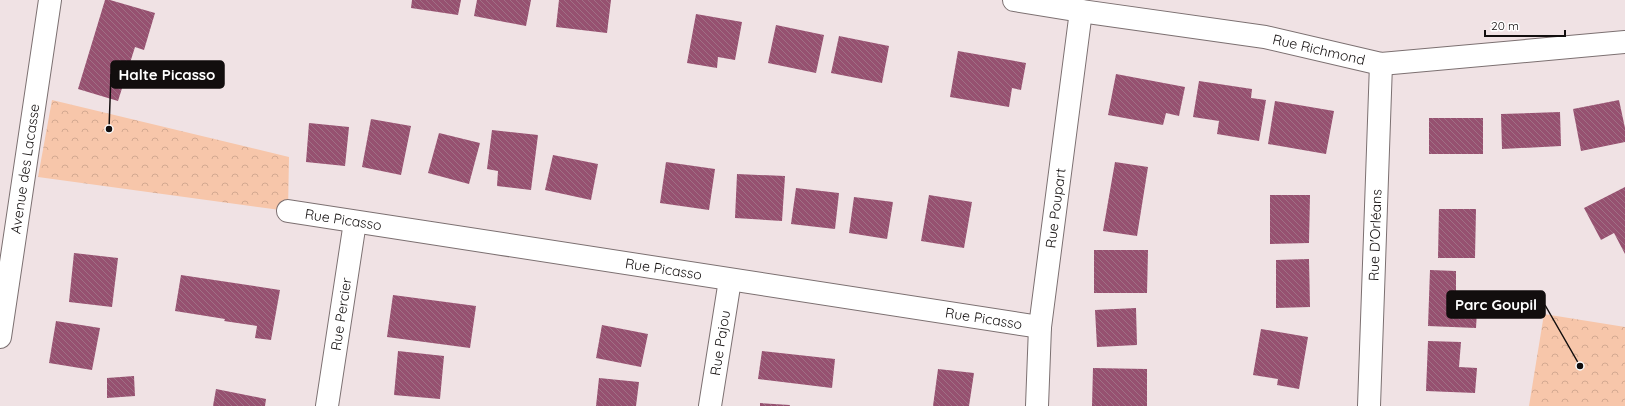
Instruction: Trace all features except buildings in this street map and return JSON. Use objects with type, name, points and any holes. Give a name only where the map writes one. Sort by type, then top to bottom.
[{"type":"street","name":"Avenue des Lacasse","points":[[0,337],[50,0]]},
{"type":"street","name":"Rue Richmond","points":[[1014,0],[1265,37],[1381,64],[1625,42]]},
{"type":"street","name":"Rue Poupart","points":[[1037,406],[1040,327],[1081,11]]},
{"type":"street","name":"Rue D'Orléans","points":[[1370,406],[1381,64]]},
{"type":"street","name":"Rue Picasso","points":[[288,211],[1040,327]]},
{"type":"street","name":"Rue Percier","points":[[327,406],[355,222]]},
{"type":"street","name":"Rue Pajou","points":[[710,406],[730,280]]},
{"type":"green space","points":[[52,100],[289,157],[288,211],[38,177]]},
{"type":"green space","points":[[1544,314],[1625,327],[1625,406],[1529,406]]},
{"type":"place","name":"Halte Picasso","points":[[109,129]]},
{"type":"place","name":"Parc Goupil","points":[[1580,366]]}]
